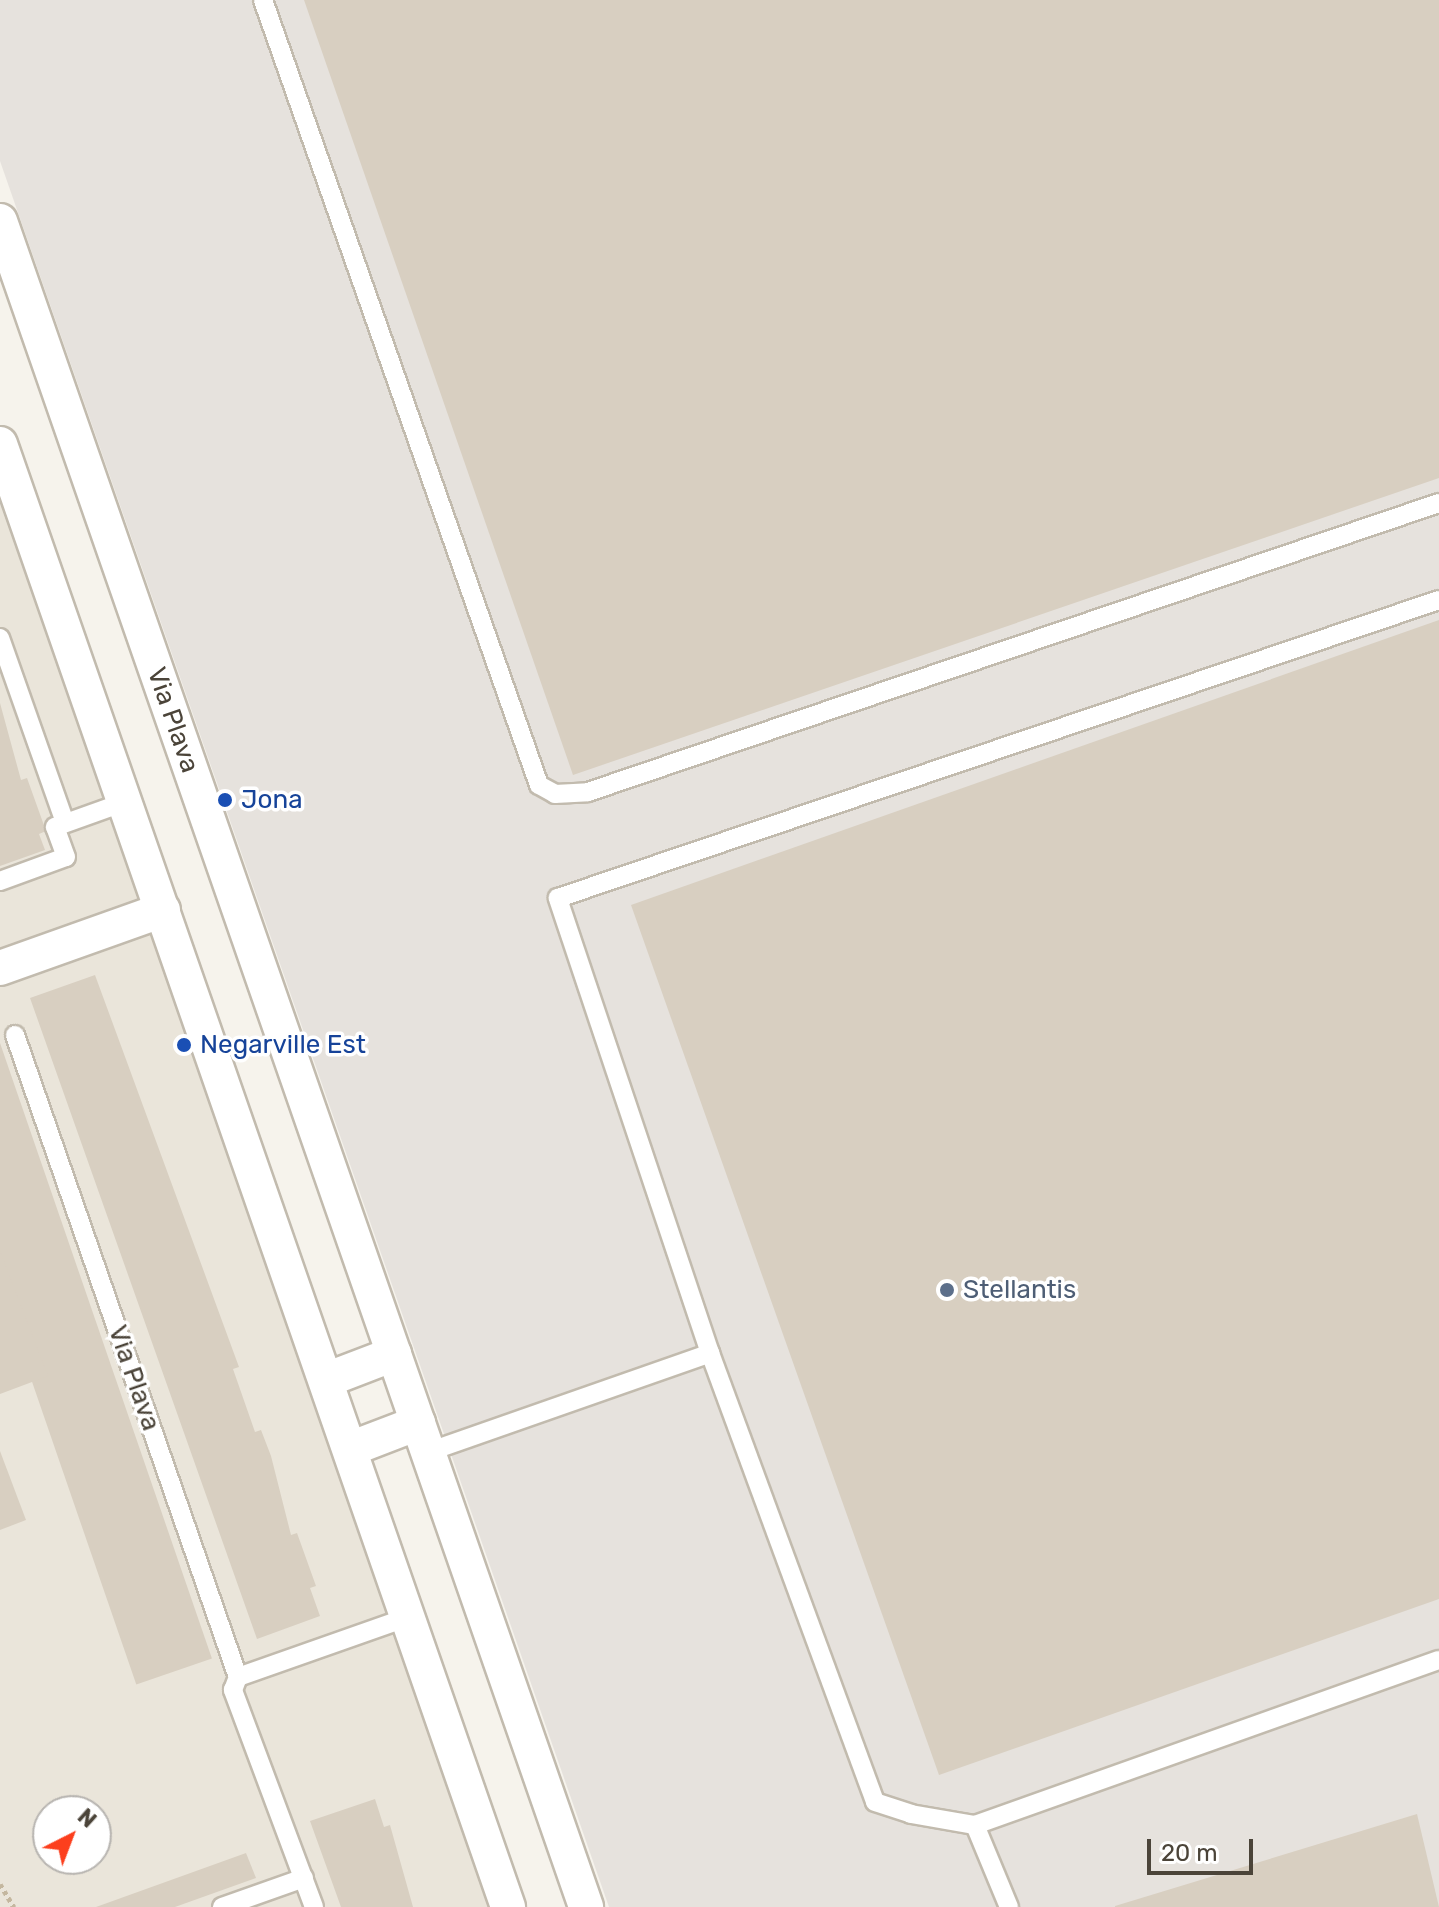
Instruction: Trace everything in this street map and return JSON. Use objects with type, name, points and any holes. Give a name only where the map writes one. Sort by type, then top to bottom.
[{"type":"street","name":"Via Plava","points":[[0,221],[586,1907]]},
{"type":"street","points":[[0,444],[508,1907]]},
{"type":"street","points":[[0,968],[163,910]]},
{"type":"street","points":[[326,1380],[394,1354]]},
{"type":"street","points":[[350,1449],[423,1438]]},
{"type":"lane","points":[[263,0],[539,785],[555,794],[588,792],[1439,503]]},
{"type":"lane","points":[[1439,600],[558,898],[710,1353],[875,1802],[975,1825],[1439,1661]]},
{"type":"lane","points":[[0,638],[65,823]]},
{"type":"lane","points":[[0,881],[66,857],[55,827],[125,802]]},
{"type":"lane","name":"Via Plava","points":[[15,1035],[238,1677],[234,1707],[314,1907]]},
{"type":"lane","points":[[423,1438],[710,1353]]},
{"type":"lane","points":[[238,1677],[408,1617]]},
{"type":"lane","points":[[975,1825],[1009,1907]]},
{"type":"lane","points":[[222,1907],[304,1878]]},
{"type":"path","points":[[0,1884],[14,1907]]},
{"type":"shaded area","points":[[0,0],[1439,0],[1439,1907],[609,1907],[0,161]]},
{"type":"shaded area","points":[[0,444],[508,1907],[0,1907]]},
{"type":"building","points":[[304,0],[1439,0],[1439,478],[573,775]]},
{"type":"building","points":[[1439,620],[1439,1599],[939,1775],[631,905]]},
{"type":"building","points":[[0,703],[21,780],[27,778],[46,831],[39,834],[45,850],[0,866]]},
{"type":"building","points":[[95,975],[239,1367],[233,1369],[255,1432],[261,1430],[271,1456],[291,1535],[297,1533],[316,1586],[310,1588],[320,1616],[257,1639],[30,998]]},
{"type":"building","points":[[0,1043],[212,1659],[136,1685],[0,1289]]},
{"type":"building","points":[[0,1251],[48,1376],[0,1394]]},
{"type":"building","points":[[0,1451],[26,1520],[0,1530]]},
{"type":"building","points":[[375,1799],[384,1827],[390,1825],[413,1907],[341,1907],[310,1821]]},
{"type":"building","points":[[1417,1814],[1439,1907],[1115,1907],[1115,1906]]},
{"type":"building","points":[[246,1853],[256,1878],[175,1907],[96,1907]]},
{"type":"place","name":"Jona","points":[[225,800]]},
{"type":"place","name":"Negarville Est","points":[[184,1045]]},
{"type":"place","name":"Stellantis","points":[[947,1290]]}]
